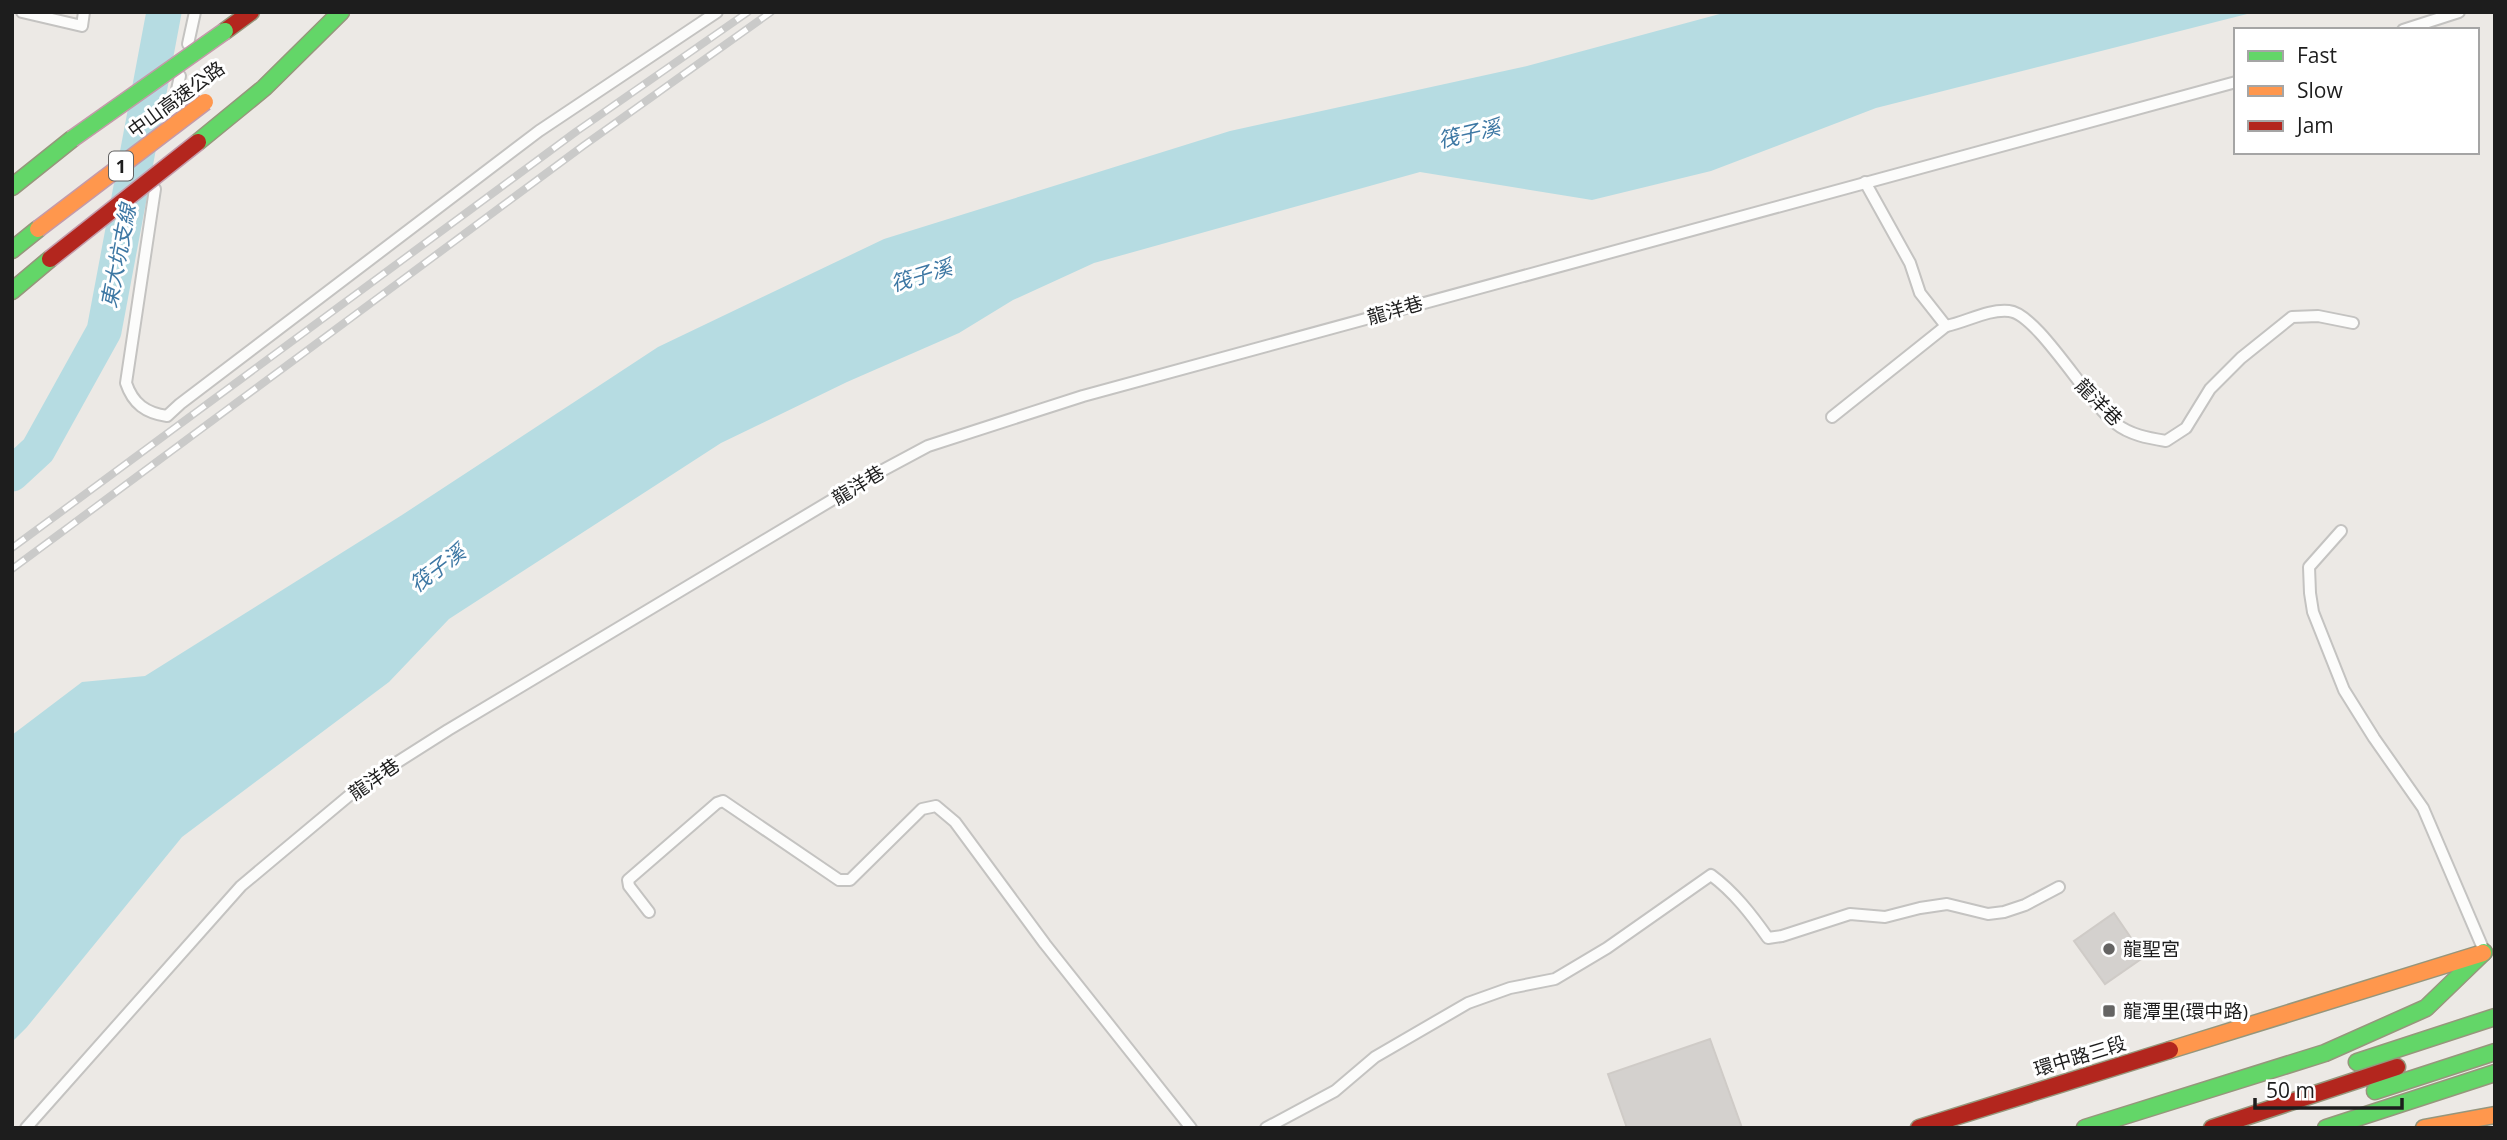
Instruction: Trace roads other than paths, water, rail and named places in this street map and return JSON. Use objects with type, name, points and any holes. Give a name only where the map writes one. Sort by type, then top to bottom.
[{"type":"main road","name":"中山高速公路","points":[[12,187],[72,139],[251,12]]},
{"type":"main road","points":[[281,50],[335,12]]},
{"type":"main road","points":[[12,291],[264,88],[341,12]]},
{"type":"main road","name":"中山高速公路","points":[[12,250],[210,98]]},
{"type":"main road","points":[[12,181],[40,163]]},
{"type":"main road","points":[[2085,1128],[2337,1047],[2426,1008],[2490,951]]},
{"type":"main road","name":"環中路三段","points":[[1919,1128],[2490,951]]},
{"type":"main road","points":[[2338,1068],[2495,1017]]},
{"type":"main road","points":[[2213,1128],[2495,1035]]},
{"type":"main road","points":[[2264,1128],[2495,1052]]},
{"type":"main road","points":[[2326,1128],[2495,1073]]},
{"type":"main road","points":[[2424,1128],[2495,1117]]},
{"type":"main road","points":[[2469,1128],[2495,1117]]},
{"type":"lane","points":[[22,12],[82,26],[84,12]]},
{"type":"lane","points":[[164,148],[195,12]]},
{"type":"lane","points":[[161,161],[126,383],[130,393],[145,410],[167,416],[539,131],[717,12]]},
{"type":"lane","points":[[2409,28],[2459,12]]},
{"type":"lane","name":"龍洋巷","points":[[28,1125],[241,886],[363,784],[448,730],[872,476],[928,446],[1083,396],[2234,83]]},
{"type":"lane","points":[[1865,182],[1910,263],[1920,293],[1946,326]]},
{"type":"lane","name":"龍洋巷","points":[[1832,417],[1946,326],[1966,322],[1991,312],[2012,311],[2039,329],[2071,373],[2115,423],[2141,437],[2166,441],[2186,428],[2210,389],[2241,358],[2292,317],[2318,316],[2353,323]]},
{"type":"lane","points":[[2341,531],[2309,567],[2313,612],[2344,690],[2423,808],[2490,951]]},
{"type":"lane","points":[[649,912],[629,886],[628,880],[717,803],[723,801],[839,880],[850,880],[922,809],[936,806],[955,822],[1045,944],[1191,1128]]},
{"type":"lane","points":[[1266,1128],[1335,1091],[1375,1057],[1468,1003],[1510,988],[1555,979],[1607,948],[1711,875],[1725,885],[1768,938],[1850,914],[1885,916],[1947,904],[1988,915],[2025,905],[2059,887]]},
{"type":"water","name":"筏子溪","points":[[1727,12],[2255,12],[1876,108],[1711,171],[1592,200],[1420,172],[1094,263],[1013,300],[959,333],[847,382],[721,443],[449,619],[389,682],[182,837],[12,1042],[12,735],[82,682],[145,676],[402,515],[658,347],[884,239],[1230,131],[1527,66]]},
{"type":"waterway","name":"東大坑支線","points":[[12,474],[38,450],[104,331],[164,12]]},
{"type":"railway","points":[[12,548],[577,131],[748,12]]},
{"type":"railway","points":[[12,569],[583,146],[771,12]]},
{"type":"place","name":"龍聖宮","points":[[2109,949]]},
{"type":"place","name":"龍潭里(環中路)","points":[[2109,1011]]}]
